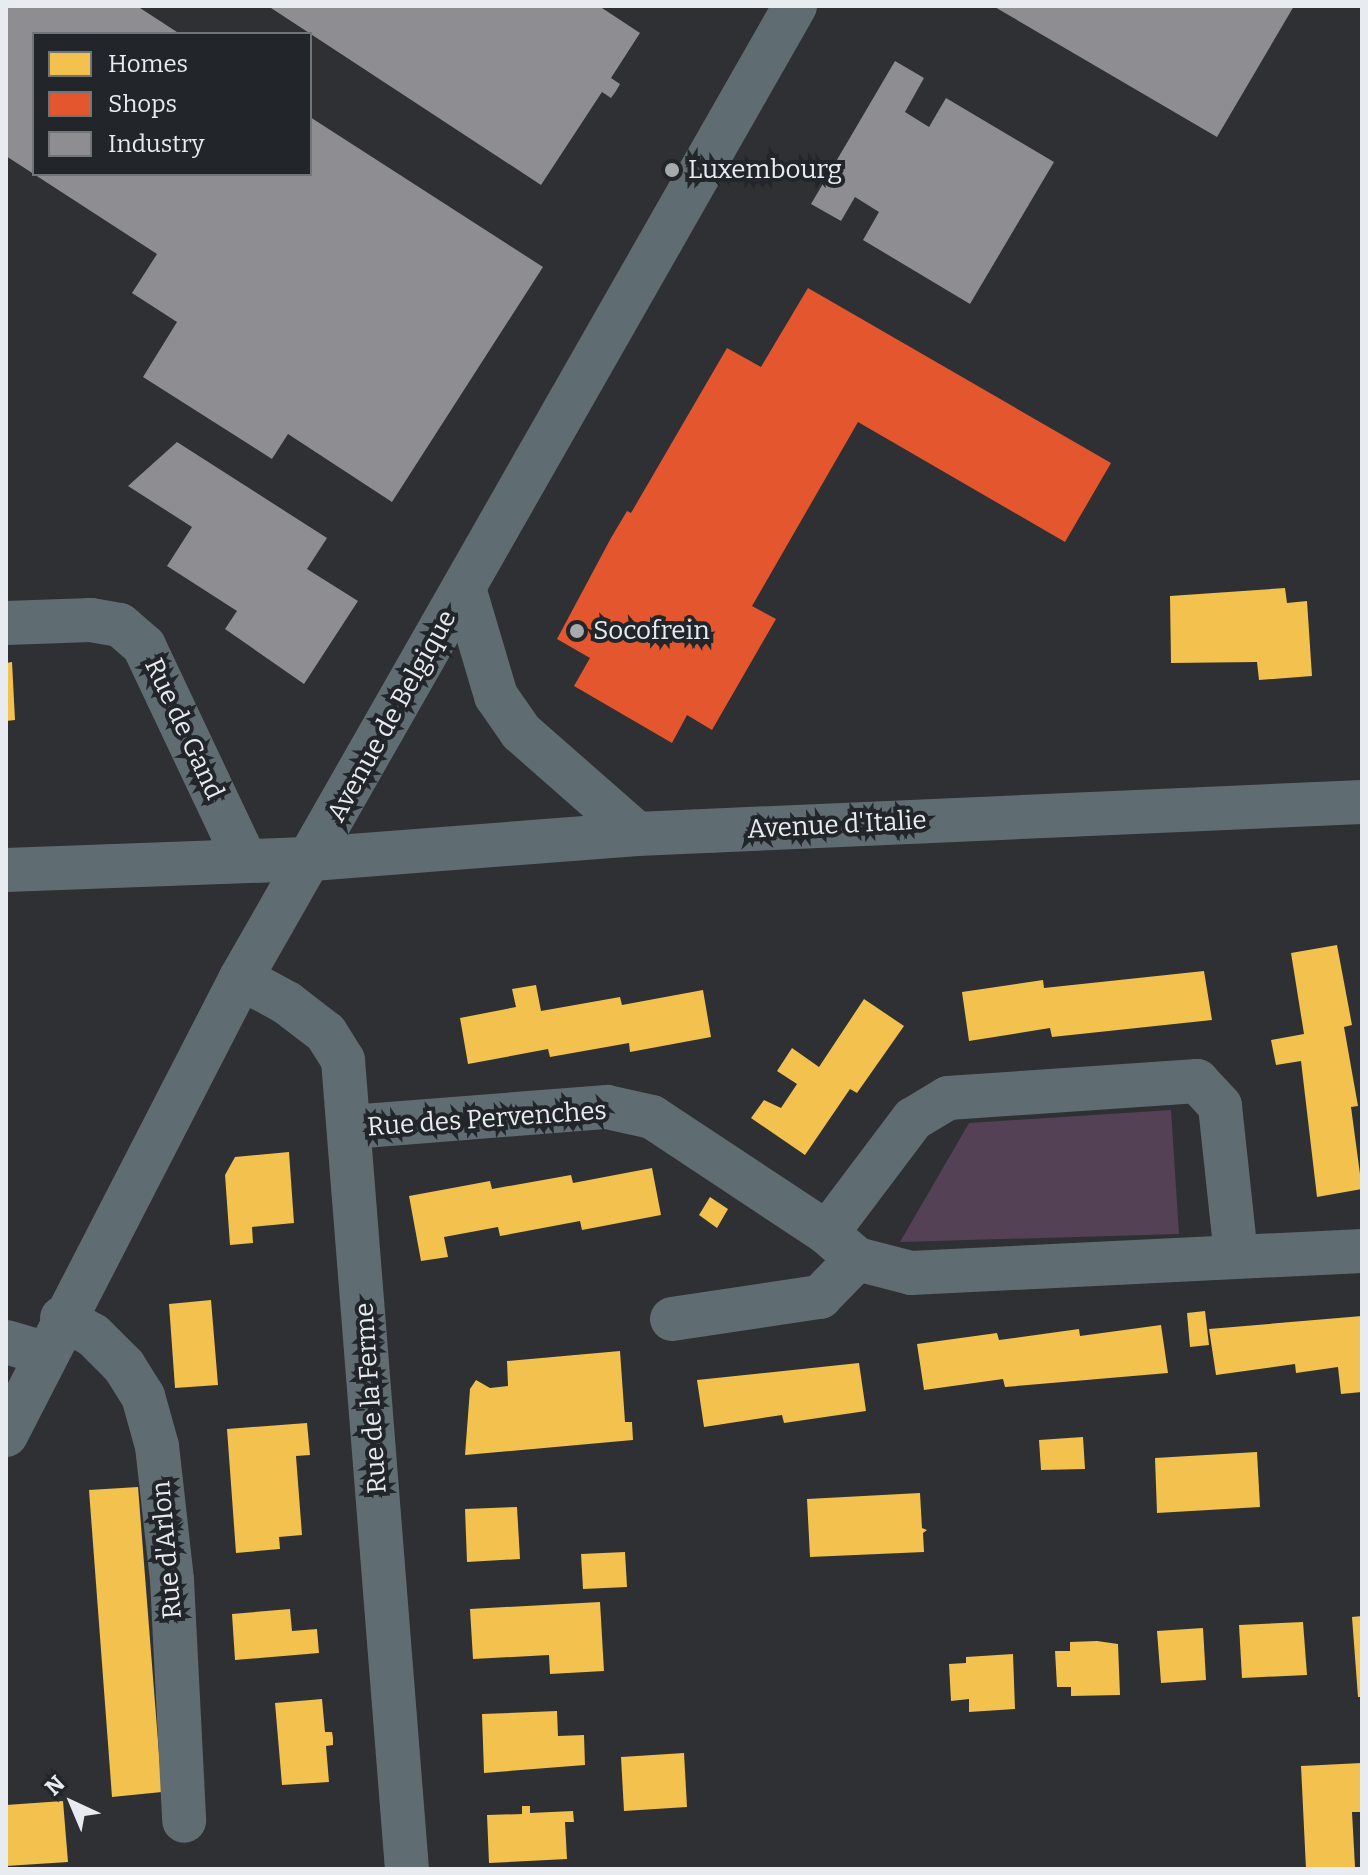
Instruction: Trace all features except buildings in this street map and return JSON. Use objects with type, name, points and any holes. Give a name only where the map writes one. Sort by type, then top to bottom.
[{"type":"street","name":"Avenue de Belgique","points":[[6,1435],[37,1338],[795,6]]},
{"type":"street","points":[[464,588],[496,696],[521,732],[637,834]]},
{"type":"street","name":"Rue de Gand","points":[[6,623],[91,620],[120,625],[144,646],[244,858]]},
{"type":"street","name":"Avenue d'Italie","points":[[6,870],[244,858],[312,859],[637,834],[1362,802]]},
{"type":"street","name":"Rue de la Ferme","points":[[241,978],[287,1003],[326,1033],[343,1060],[351,1127],[407,1869]]},
{"type":"street","points":[[672,1319],[820,1297],[842,1246],[913,1119],[948,1098],[1197,1081],[1220,1106],[1236,1256]]},
{"type":"street","name":"Rue des Pervenches","points":[[351,1127],[607,1107],[652,1117],[842,1246],[911,1273],[1362,1251]]},
{"type":"street","name":"Rue d'Arlon","points":[[37,1338],[93,1335],[124,1366],[143,1396],[157,1446],[172,1580],[184,1821]]},
{"type":"shaded area","points":[[1171,1110],[1179,1234],[900,1242],[969,1123]]},
{"type":"place","name":"Luxembourg","points":[[672,170]]},
{"type":"place","name":"Socofrein","points":[[577,631]]}]
